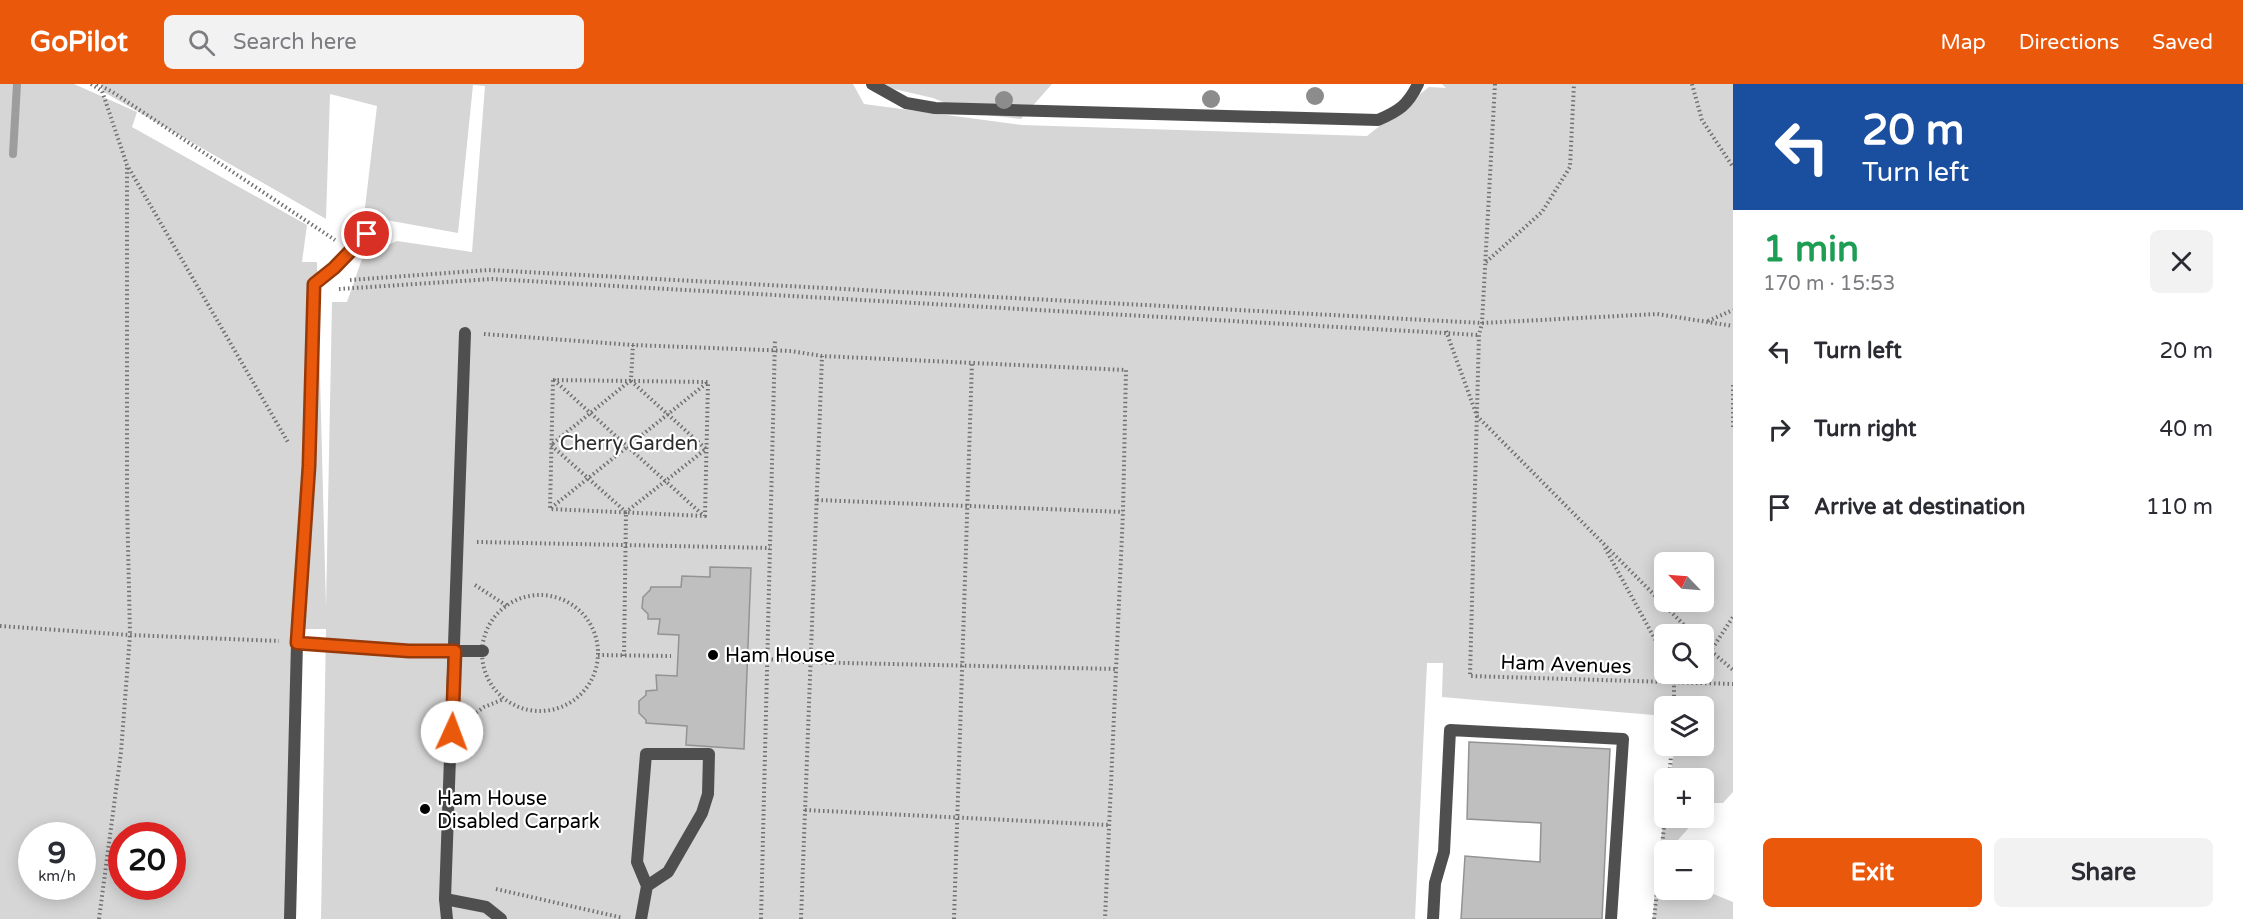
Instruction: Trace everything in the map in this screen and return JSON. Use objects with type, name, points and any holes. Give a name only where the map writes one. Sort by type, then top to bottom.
[{"type":"lane","points":[[872,84],[906,103],[935,108],[1378,120],[1400,110],[1413,95],[1418,84]]},
{"type":"lane","points":[[290,919],[297,643],[309,466],[314,284],[367,234]]},
{"type":"lane","points":[[447,919],[445,899],[465,333]]},
{"type":"lane","points":[[297,643],[409,651],[483,651]]},
{"type":"lane","points":[[1433,919],[1435,883],[1444,852],[1450,730],[1623,739],[1611,919]]},
{"type":"lane","points":[[641,919],[646,886],[637,862],[646,754],[709,754],[708,794],[702,813],[668,872],[646,886]]},
{"type":"lane","points":[[445,899],[486,907],[501,919]]},
{"type":"path","points":[[91,84],[102,92],[127,165],[290,445]]},
{"type":"path","points":[[97,84],[339,243],[365,278],[488,270],[1482,323],[1657,314],[1733,326]]},
{"type":"path","points":[[1478,416],[1479,335],[1482,323],[1486,263],[1495,84]]},
{"type":"path","points":[[1486,263],[1542,212],[1570,167],[1574,84]]},
{"type":"path","points":[[1692,84],[1702,120],[1733,167]]},
{"type":"path","points":[[99,919],[121,752],[130,635],[127,500],[127,165]]},
{"type":"path","points":[[352,288],[492,279],[1479,335]]},
{"type":"path","points":[[1707,321],[1733,310]]},
{"type":"path","points":[[1446,332],[1478,416],[1683,624]]},
{"type":"path","points":[[465,333],[633,345],[775,351],[822,356],[1126,370],[1105,919]]},
{"type":"path","points":[[761,919],[776,339]]},
{"type":"path","points":[[551,445],[631,380],[633,345]]},
{"type":"path","points":[[801,919],[822,356]]},
{"type":"path","points":[[954,919],[972,362]]},
{"type":"path","points":[[553,380],[708,382]]},
{"type":"path","points":[[553,380],[705,516]]},
{"type":"path","points":[[550,509],[553,380]]},
{"type":"path","points":[[631,380],[706,449]]},
{"type":"path","points":[[550,509],[708,382]]},
{"type":"path","points":[[705,516],[708,382]]},
{"type":"path","points":[[1733,385],[1733,428]]},
{"type":"path","name":"Ham Avenues","points":[[1478,416],[1470,676],[1654,682]]},
{"type":"path","points":[[551,445],[626,512],[624,656]]},
{"type":"path","points":[[626,512],[706,449]]},
{"type":"path","points":[[817,500],[1122,512]]},
{"type":"path","points":[[550,509],[705,516]]},
{"type":"path","points":[[459,541],[770,548]]},
{"type":"path","points":[[1602,542],[1654,637]]},
{"type":"path","points":[[458,573],[507,606]]},
{"type":"path","points":[[537,595],[553,597],[568,602],[591,624],[596,639],[597,667],[588,685],[576,699],[565,705],[540,711],[522,708],[505,699],[495,689],[488,678],[483,651],[486,634],[494,619],[507,606],[537,595]]},
{"type":"path","points":[[1714,646],[1733,617]]},
{"type":"path","points":[[0,626],[297,643]]},
{"type":"path","points":[[598,655],[671,656]]},
{"type":"path","points":[[1714,655],[1733,670]]},
{"type":"path","points":[[767,659],[1116,669]]},
{"type":"path","name":"Ham Avenues","points":[[1714,683],[1733,684]]},
{"type":"path","points":[[452,732],[484,707],[505,699]]},
{"type":"path","points":[[805,810],[1109,825]]},
{"type":"path","points":[[1654,919],[1664,828]]},
{"type":"path","points":[[489,888],[628,919]]},
{"type":"green space","name":"Cherry Garden","points":[[0,84],[74,84],[137,112],[132,127],[307,225],[302,262],[317,262],[326,607],[332,302],[347,302],[363,256],[397,241],[472,252],[485,86],[473,85],[458,233],[364,216],[377,106],[330,94],[326,219],[102,91],[103,84],[853,84],[864,104],[1022,125],[1367,136],[1429,87],[1446,88],[1442,84],[1733,84],[1733,792],[1723,803],[1714,803],[1714,768],[1672,768],[1673,756],[1714,756],[1714,696],[1654,696],[1654,715],[1442,697],[1443,663],[1427,663],[1415,919],[321,919],[326,629],[293,629],[287,919],[0,919]]},
{"type":"green space","points":[[881,84],[1052,84],[1021,119],[970,113],[933,98],[881,86]]},
{"type":"green space","points":[[1663,828],[1689,828],[1678,840],[1661,840]]},
{"type":"green space","points":[[1714,894],[1733,902],[1733,919],[1653,919],[1654,900],[1714,900]]},
{"type":"building","name":"Ham House","points":[[710,567],[751,568],[744,749],[686,745],[687,726],[646,723],[639,713],[639,701],[646,695],[646,691],[657,690],[656,675],[677,676],[679,635],[658,634],[660,619],[648,619],[648,614],[642,608],[643,597],[651,587],[681,587],[682,576],[710,577]]},
{"type":"building","points":[[1469,742],[1610,749],[1602,919],[1461,919],[1465,856],[1540,862],[1541,823],[1467,819]]},
{"type":"waterway","points":[[13,154],[17,84]]},
{"type":"place","name":"Ham House","points":[[713,655]]},
{"type":"place","name":"Ham House Disabled Carpark","points":[[425,809]]},
{"type":"route","points":[[367,234],[334,268],[314,284],[309,466],[297,643],[409,651],[455,651],[452,732]]}]
